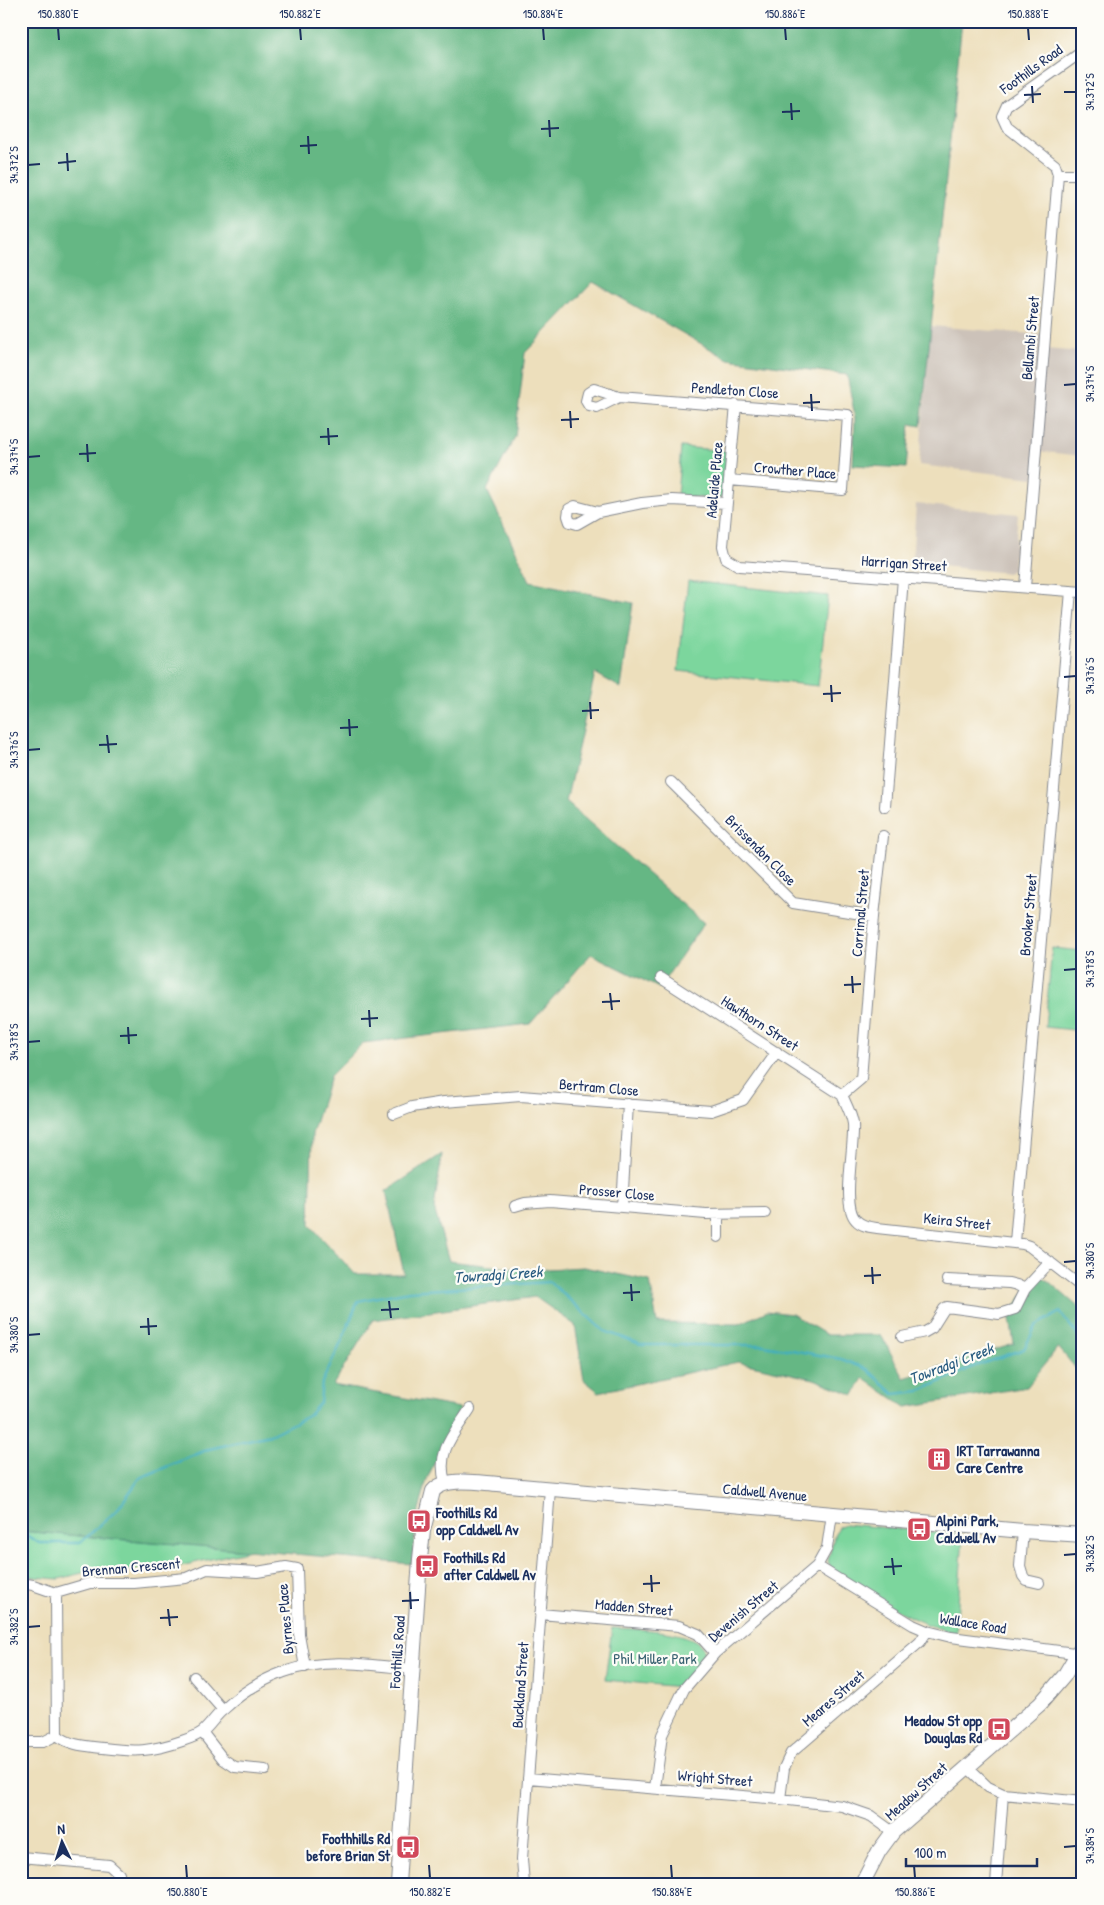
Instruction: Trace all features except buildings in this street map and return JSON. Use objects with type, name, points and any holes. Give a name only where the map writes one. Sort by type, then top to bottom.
[{"type":"main road","name":"Caldwell Avenue","points":[[445,1482],[550,1489],[1083,1535]]},
{"type":"main road","name":"Foothills Road","points":[[398,1884],[423,1531],[433,1491],[445,1482]]},
{"type":"main road","name":"Meadow Street","points":[[862,1884],[878,1851],[893,1832],[1040,1704],[1064,1676],[1081,1651]]},
{"type":"street","name":"Foothills Road","points":[[1058,174],[1055,165],[1006,127],[1002,116],[1007,105],[1083,51]]},
{"type":"street","points":[[1058,174],[1083,174]]},
{"type":"street","name":"Bellambi Street","points":[[1025,587],[1058,174]]},
{"type":"street","name":"Pendleton Close","points":[[619,397],[848,415]]},
{"type":"street","name":"Adelaide Place","points":[[726,558],[723,546],[736,405]]},
{"type":"street","name":"Crowther Place","points":[[728,480],[843,490],[848,415]]},
{"type":"street","points":[[598,512],[642,503],[672,500],[726,503]]},
{"type":"street","name":"Harrigan Street","points":[[726,558],[739,566],[1083,592]]},
{"type":"street","points":[[886,807],[903,578]]},
{"type":"street","name":"Brooker Street","points":[[1015,1242],[1071,591]]},
{"type":"street","name":"Brissendon Close","points":[[671,782],[793,903],[874,916]]},
{"type":"street","name":"Corrimal Street","points":[[842,1095],[861,1079],[874,916],[883,836]]},
{"type":"street","name":"Hawthorn Street","points":[[661,978],[842,1095]]},
{"type":"street","name":"Bertram Close","points":[[394,1114],[412,1107],[444,1102],[521,1096],[711,1111],[743,1100],[776,1052]]},
{"type":"street","name":"Keira Street","points":[[842,1095],[853,1123],[849,1202],[852,1215],[856,1221],[877,1228],[1015,1242],[1030,1246],[1083,1288]]},
{"type":"street","points":[[622,1207],[628,1104]]},
{"type":"street","name":"Prosser Close","points":[[515,1206],[525,1203],[550,1201],[718,1214],[765,1213]]},
{"type":"street","points":[[718,1214],[718,1237]]},
{"type":"street","points":[[902,1337],[925,1332],[932,1328],[944,1309],[947,1308],[999,1314],[1015,1309],[1025,1289],[1050,1262]]},
{"type":"street","points":[[947,1280],[1009,1283],[1025,1289]]},
{"type":"street","points":[[445,1482],[442,1458],[448,1443],[470,1409]]},
{"type":"street","name":"Buckland Street","points":[[524,1884],[522,1859],[550,1489]]},
{"type":"street","name":"Devenish Street","points":[[655,1788],[662,1735],[684,1690],[715,1653],[817,1566],[827,1548],[832,1514]]},
{"type":"street","points":[[1023,1531],[1021,1571],[1026,1580],[1039,1583]]},
{"type":"street","name":"Wallace Road","points":[[817,1566],[913,1625],[927,1631],[951,1637],[1081,1651]]},
{"type":"street","name":"Brennan Crescent","points":[[56,1592],[90,1583],[134,1583],[186,1578],[207,1569],[257,1572],[286,1567],[297,1569]]},
{"type":"street","name":"Byrnes Place","points":[[297,1569],[299,1634],[305,1667]]},
{"type":"street","points":[[21,1583],[56,1592],[57,1735],[64,1741],[75,1745],[144,1751],[164,1748],[202,1732],[223,1710],[263,1682],[285,1672],[305,1667],[319,1664],[358,1664],[412,1670]]},
{"type":"street","name":"Madden Street","points":[[540,1614],[679,1626],[698,1634],[715,1653]]},
{"type":"street","name":"Meares Street","points":[[780,1799],[784,1768],[791,1753],[920,1642],[927,1631]]},
{"type":"street","points":[[194,1677],[223,1710]]},
{"type":"street","points":[[202,1732],[223,1759],[235,1767],[265,1770]]},
{"type":"street","points":[[21,1742],[44,1742],[57,1735]]},
{"type":"street","points":[[967,1767],[988,1787],[1003,1794],[1083,1802]]},
{"type":"street","name":"Wright Street","points":[[528,1778],[842,1806],[871,1816],[893,1832]]},
{"type":"street","points":[[996,1884],[1003,1794]]},
{"type":"street","points":[[21,1857],[109,1864],[119,1874],[121,1884]]},
{"type":"shaded area","points":[[931,326],[1046,335],[1045,349],[1083,352],[1083,456],[1036,451],[1034,478],[919,465]]},
{"type":"shaded area","points":[[916,504],[1018,514],[1013,570],[1008,573],[912,563]]},
{"type":"green space","points":[[21,21],[962,21],[921,426],[910,424],[906,468],[853,465],[855,417],[847,375],[728,359],[593,282],[525,353],[515,437],[487,490],[530,581],[633,603],[621,688],[595,673],[566,802],[704,923],[659,988],[591,954],[530,1024],[363,1043],[330,1076],[312,1134],[310,1225],[355,1274],[404,1274],[386,1191],[442,1154],[434,1208],[449,1261],[527,1270],[584,1267],[650,1281],[657,1323],[739,1324],[767,1311],[792,1314],[827,1335],[881,1335],[904,1378],[1014,1344],[1009,1313],[1040,1274],[1083,1311],[1083,1377],[1058,1347],[1027,1387],[906,1407],[863,1378],[854,1395],[814,1379],[738,1362],[599,1392],[584,1380],[575,1325],[535,1297],[373,1320],[333,1385],[460,1408],[427,1479],[417,1519],[412,1564],[21,1531]]},
{"type":"green space","points":[[681,447],[728,451],[724,495],[717,499],[677,496]]},
{"type":"green space","points":[[688,581],[828,596],[818,686],[678,671]]},
{"type":"green space","points":[[1052,948],[1083,951],[1083,1031],[1045,1027]]},
{"type":"green space","points":[[845,1524],[963,1535],[956,1633],[907,1615],[832,1571],[828,1561],[835,1533],[840,1526]]},
{"type":"green space","points":[[21,1531],[250,1550],[168,1569],[94,1570],[59,1579],[21,1576]]},
{"type":"green space","name":"Phil Miller Park","points":[[612,1628],[648,1630],[679,1635],[700,1644],[704,1656],[681,1687],[605,1680]]},
{"type":"waterway","name":"Towradgi Creek","points":[[21,1532],[39,1543],[80,1543],[117,1510],[140,1478],[209,1449],[270,1435],[308,1416],[320,1403],[322,1382],[341,1343],[358,1301],[409,1291],[550,1282],[604,1331],[643,1345],[764,1345],[841,1359],[867,1369],[894,1394],[920,1391],[975,1366],[1024,1349],[1036,1326],[1060,1312],[1083,1342]]},
{"type":"place","name":"IRT Tarrawanna Care Centre","points":[[939,1459]]},
{"type":"place","name":"Foothills Rd opp Caldwell Av","points":[[419,1521]]},
{"type":"place","name":"Alpini Park, Caldwell Av","points":[[919,1529]]},
{"type":"place","name":"Foothills Rd after Caldwell Av","points":[[427,1566]]},
{"type":"place","name":"Meadow St opp Douglas Rd","points":[[999,1729]]},
{"type":"place","name":"Foothhills Rd before Brian St","points":[[408,1847]]}]
